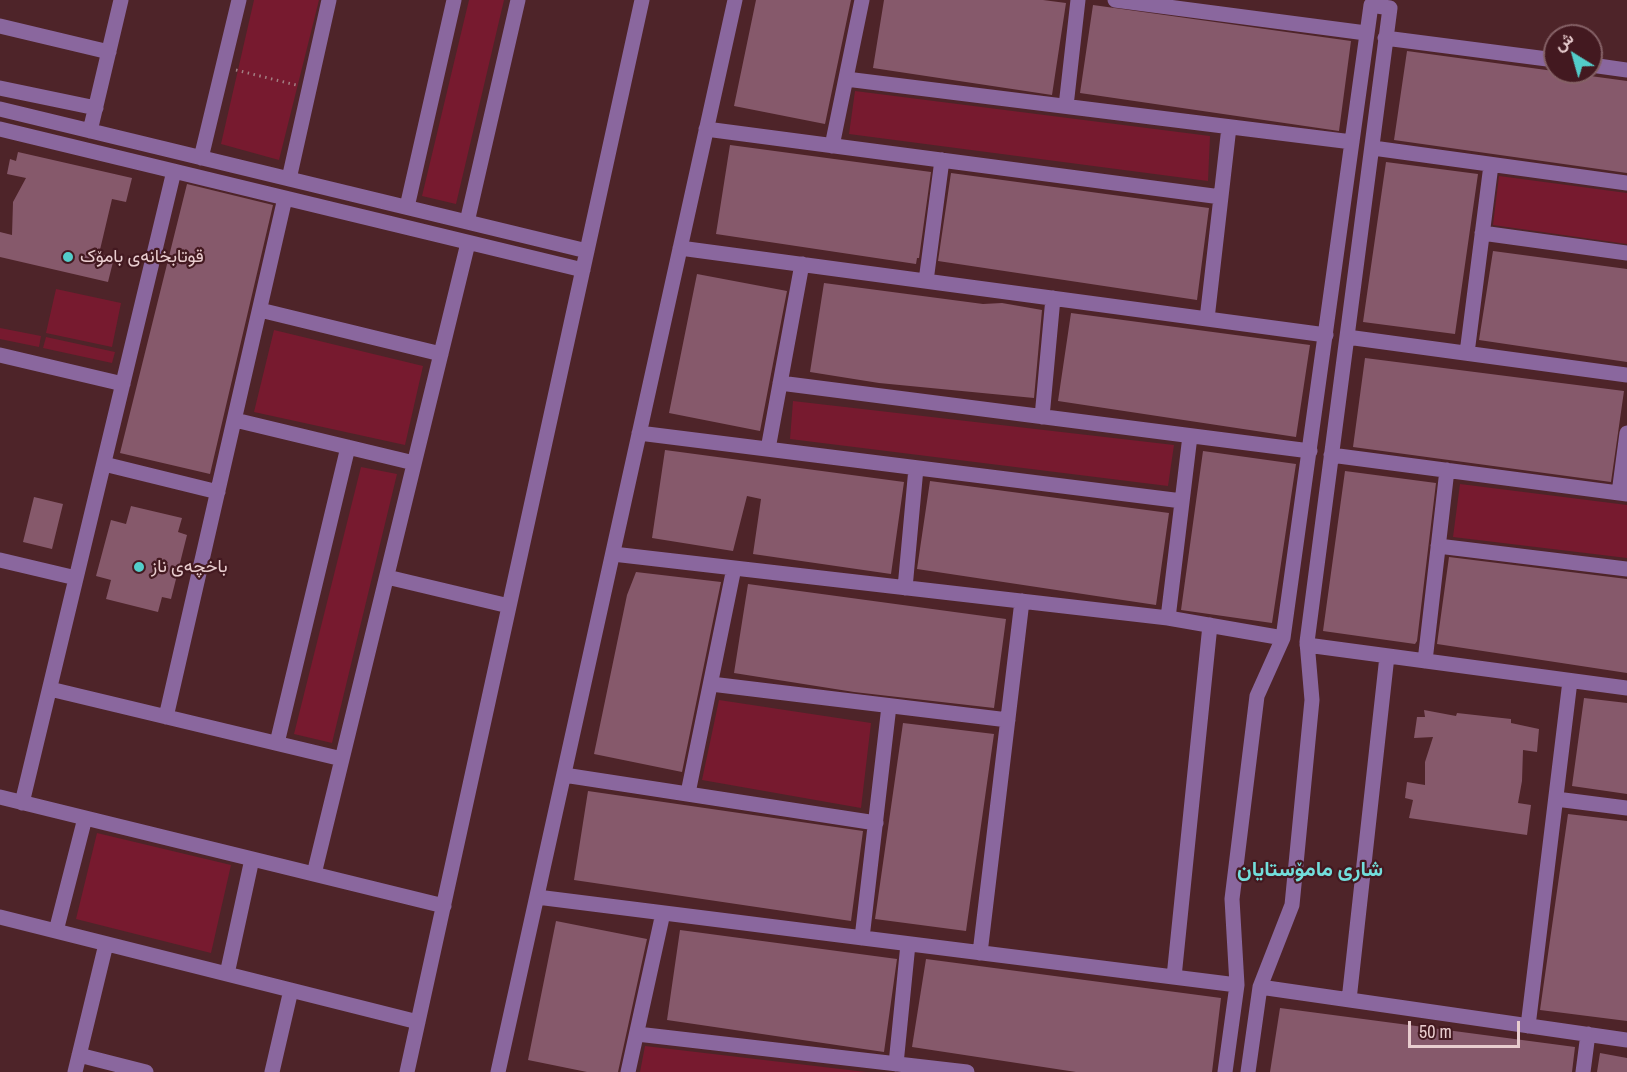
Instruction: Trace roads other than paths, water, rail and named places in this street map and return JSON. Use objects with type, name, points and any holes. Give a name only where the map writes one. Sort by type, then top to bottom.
[{"type":"street","points":[[90,131],[121,0]]},
{"type":"street","points":[[201,158],[239,0]]},
{"type":"street","points":[[289,179],[329,0]]},
{"type":"street","points":[[407,207],[454,0]]},
{"type":"street","points":[[467,222],[518,0]]},
{"type":"street","points":[[407,1072],[642,0]]},
{"type":"street","points":[[498,1072],[735,0]]},
{"type":"street","points":[[832,146],[862,0]]},
{"type":"street","points":[[1066,106],[1078,0]]},
{"type":"street","points":[[1115,0],[1366,33]]},
{"type":"street","points":[[1226,1072],[1237,985],[1232,899],[1257,696],[1283,638],[1371,5],[1390,8],[1307,645],[1312,700],[1292,905],[1260,987],[1248,1072]]},
{"type":"street","points":[[0,26],[109,52]]},
{"type":"street","points":[[1385,38],[1543,58]]},
{"type":"street","points":[[1603,67],[1627,70]]},
{"type":"street","points":[[846,80],[1352,142]]},
{"type":"street","points":[[0,88],[96,108]]},
{"type":"street","points":[[0,109],[587,251]]},
{"type":"street","points":[[1207,319],[1229,127]]},
{"type":"street","points":[[0,129],[583,270]]},
{"type":"street","points":[[706,129],[1221,197]]},
{"type":"street","points":[[1373,148],[1627,183]]},
{"type":"street","points":[[926,281],[942,160]]},
{"type":"street","points":[[1467,353],[1491,165]]},
{"type":"street","points":[[22,803],[174,171]]},
{"type":"street","points":[[353,215],[357,195]]},
{"type":"street","points":[[166,717],[285,198]]},
{"type":"street","points":[[487,247],[491,228]]},
{"type":"street","points":[[1482,233],[1627,253]]},
{"type":"street","points":[[314,874],[468,243]]},
{"type":"street","points":[[680,248],[1326,335]]},
{"type":"street","points":[[768,449],[802,264]]},
{"type":"street","points":[[1042,417],[1053,298]]},
{"type":"street","points":[[260,310],[441,354]]},
{"type":"street","points":[[1347,337],[1627,375]]},
{"type":"street","points":[[0,355],[123,384]]},
{"type":"street","points":[[780,383],[1310,451]]},
{"type":"street","points":[[1318,392],[1340,394]]},
{"type":"street","points":[[234,420],[414,463]]},
{"type":"street","points":[[639,433],[1182,501]]},
{"type":"street","points":[[1331,455],[1623,493],[1627,433]]},
{"type":"street","points":[[1168,618],[1190,436]]},
{"type":"street","points":[[277,743],[348,447]]},
{"type":"street","points":[[104,464],[218,492]]},
{"type":"street","points":[[905,588],[916,468]]},
{"type":"street","points":[[1425,661],[1447,470]]},
{"type":"street","points":[[1438,546],[1627,569]]},
{"type":"street","points":[[613,554],[1168,618],[1283,638]]},
{"type":"street","points":[[0,560],[76,578]]},
{"type":"street","points":[[688,793],[735,568]]},
{"type":"street","points":[[387,577],[510,606]]},
{"type":"street","points":[[980,952],[1022,601]]},
{"type":"street","points":[[1174,977],[1210,625]]},
{"type":"street","points":[[1307,645],[1627,688]]},
{"type":"street","points":[[1349,1000],[1387,656]]},
{"type":"street","points":[[1528,1026],[1570,681]]},
{"type":"street","points":[[711,684],[1008,720]]},
{"type":"street","points":[[50,689],[342,759]]},
{"type":"street","points":[[862,938],[889,706]]},
{"type":"street","points":[[564,775],[876,823]]},
{"type":"street","points":[[0,797],[444,906]]},
{"type":"street","points":[[1556,799],[1627,808]]},
{"type":"street","points":[[56,931],[85,818]]},
{"type":"street","points":[[227,974],[252,859]]},
{"type":"street","points":[[537,897],[1237,985]]},
{"type":"street","points":[[628,1072],[663,913]]},
{"type":"street","points":[[0,917],[418,1022]]},
{"type":"street","points":[[75,1072],[106,944]]},
{"type":"street","points":[[896,1064],[908,944]]},
{"type":"street","points":[[1260,987],[1627,1040]]},
{"type":"street","points":[[272,1072],[291,990]]},
{"type":"street","points":[[1231,1033],[1253,1036]]},
{"type":"street","points":[[637,1034],[967,1072]]},
{"type":"street","points":[[1583,1072],[1587,1035]]},
{"type":"street","points":[[79,1055],[146,1072]]},
{"type":"place","name":"قوتابخانەی بامۆک","points":[[68,257]]},
{"type":"place","name":"باخچەی ناز","points":[[139,567]]},
{"type":"district","name":"شاری مامۆستایان","points":[[1310,870]]}]
